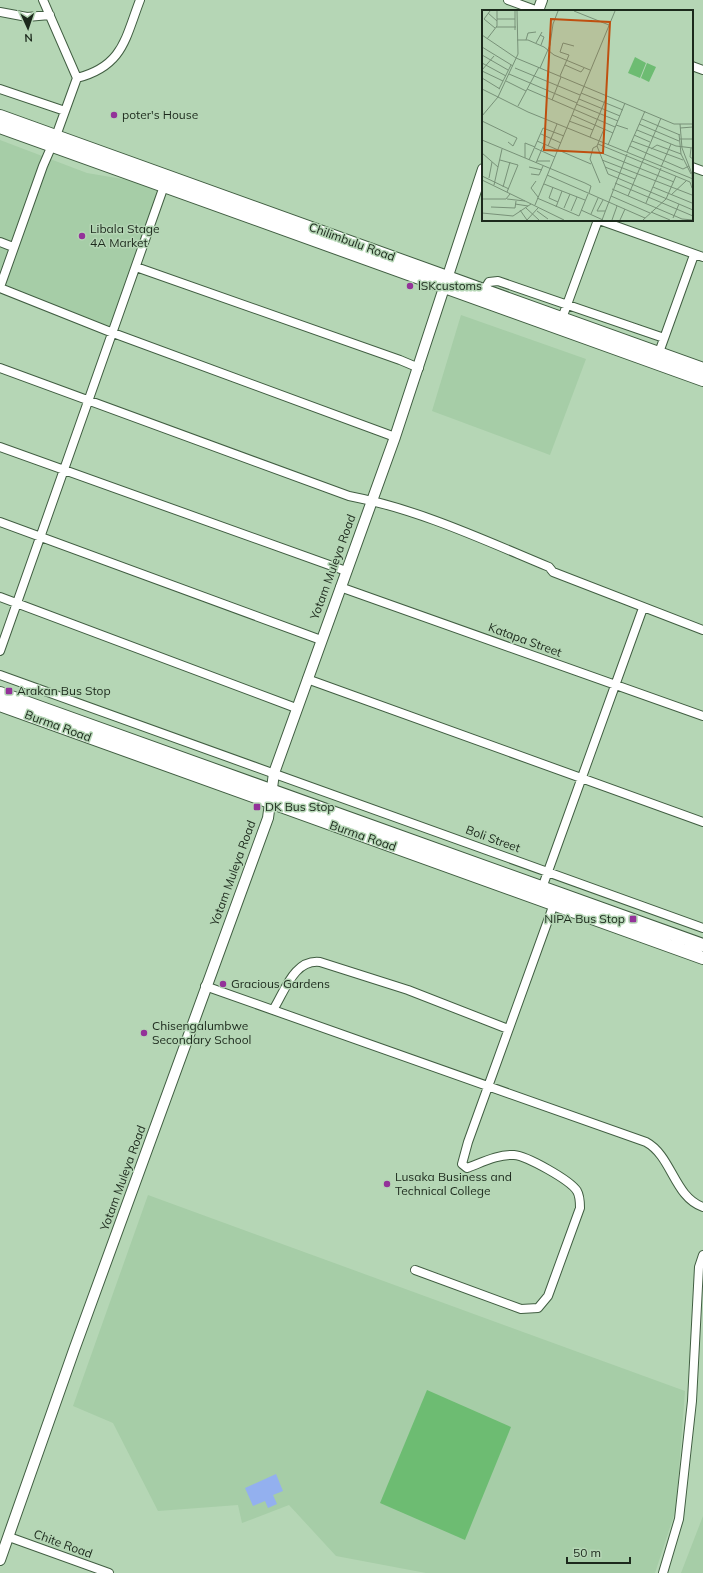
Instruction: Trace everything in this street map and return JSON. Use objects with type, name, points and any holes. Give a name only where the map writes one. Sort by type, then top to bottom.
[{"type":"main road","name":"Chilimbulu Road","points":[[0,116],[54,141],[164,186],[447,282],[484,290],[560,323]]},
{"type":"main road","name":"Chilimbulu Road","points":[[0,127],[54,141],[447,282],[657,358],[703,380]]},
{"type":"main road","name":"Chilimbulu Road","points":[[657,358],[703,368]]},
{"type":"main road","name":"Burma Road","points":[[0,693],[542,888],[556,899],[703,958]]},
{"type":"main road","name":"Burma Road","points":[[0,705],[271,804],[556,899],[703,945]]},
{"type":"street","points":[[43,0],[77,78],[13,247],[0,287],[113,333],[395,437]]},
{"type":"street","points":[[77,78],[98,70],[110,63],[118,54],[140,0]]},
{"type":"street","points":[[508,0],[535,10]]},
{"type":"street","points":[[538,10],[542,0]]},
{"type":"street","points":[[0,12],[27,17],[50,15]]},
{"type":"street","points":[[693,66],[703,70]]},
{"type":"street","points":[[0,89],[65,111]]},
{"type":"street","points":[[693,166],[703,171]]},
{"type":"street","name":"Yotam Muleya Road","points":[[0,1560],[76,1342],[205,986],[268,818],[271,804],[270,791],[274,773],[296,708],[395,437],[482,176]]},
{"type":"street","points":[[0,651],[164,186]]},
{"type":"street","points":[[560,323],[568,305],[598,221]]},
{"type":"street","points":[[601,221],[703,257]]},
{"type":"street","points":[[0,242],[13,247]]},
{"type":"street","points":[[657,358],[694,255]]},
{"type":"street","points":[[136,268],[400,360],[419,368]]},
{"type":"street","points":[[484,290],[489,282],[498,280],[664,338]]},
{"type":"street","points":[[0,368],[349,496],[372,500],[492,543],[548,567],[553,572],[703,630]]},
{"type":"street","points":[[0,447],[346,571]]},
{"type":"street","points":[[0,522],[321,640]]},
{"type":"street","name":"Katapa Street","points":[[340,587],[703,716]]},
{"type":"street","points":[[0,597],[296,708]]},
{"type":"street","points":[[542,888],[643,608]]},
{"type":"street","name":"Boli Street","points":[[0,675],[703,928]]},
{"type":"street","points":[[307,679],[703,822]]},
{"type":"street","points":[[415,1270],[521,1309],[538,1308],[548,1296],[580,1208],[580,1198],[572,1185],[521,1156],[502,1156],[467,1168],[464,1167],[462,1160],[556,899]]},
{"type":"street","points":[[274,1010],[297,970],[303,964],[312,961],[320,962],[408,990],[508,1029]]},
{"type":"street","points":[[205,986],[488,1086],[652,1146],[687,1196],[695,1204],[703,1207]]},
{"type":"street","points":[[663,1573],[679,1519],[692,1401],[699,1267],[703,1255]]},
{"type":"street","name":"Chite Road","points":[[9,1537],[109,1573]]},
{"type":"shaded area","name":"Libala Stage 4A Market","points":[[0,140],[87,173],[164,186],[113,333],[0,288]]},
{"type":"shaded area","points":[[461,315],[586,359],[550,455],[432,411]]},
{"type":"shaded area","points":[[148,1195],[685,1391],[676,1509],[655,1573],[426,1573],[336,1556],[289,1505],[242,1523],[238,1505],[158,1511],[113,1423],[73,1406]]},
{"type":"shaded area","points":[[703,1516],[703,1573],[681,1573]]},
{"type":"green space","points":[[427,1390],[511,1427],[465,1540],[380,1503]]},
{"type":"water","points":[[276,1474],[283,1491],[273,1495],[277,1504],[268,1508],[265,1501],[253,1506],[245,1488]]},
{"type":"place","name":"poter's House","points":[[114,115]]},
{"type":"place","name":"Libala Stage 4A Market","points":[[82,236]]},
{"type":"place","name":"lSKcustoms","points":[[410,286]]},
{"type":"place","name":"Arakan Bus Stop","points":[[9,691]]},
{"type":"place","name":"DK Bus Stop","points":[[257,807]]},
{"type":"place","name":"NIPA Bus Stop","points":[[633,919]]},
{"type":"place","name":"Gracious Gardens","points":[[223,984]]},
{"type":"place","name":"Chisengalumbwe Secondary School","points":[[144,1033]]},
{"type":"place","name":"Lusaka Business and Technical College","points":[[387,1184]]}]
